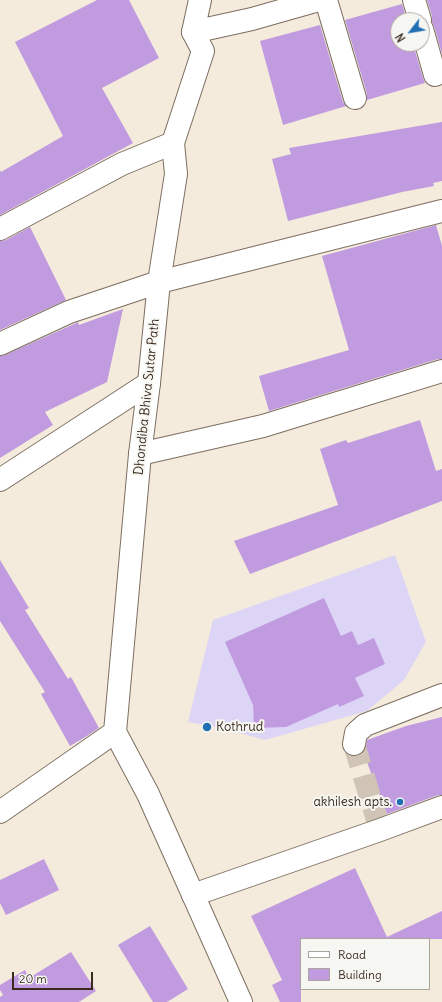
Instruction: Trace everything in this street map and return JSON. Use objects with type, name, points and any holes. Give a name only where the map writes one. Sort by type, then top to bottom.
[{"type":"street","points":[[200,0],[193,32],[252,19],[319,0]]},
{"type":"street","points":[[326,0],[355,98]]},
{"type":"street","points":[[414,0],[418,12]]},
{"type":"street","name":"Dhondiba Bhiva Sutar Path","points":[[115,732],[140,454],[159,282],[176,174],[173,143],[203,50],[193,32]]},
{"type":"street","points":[[428,52],[435,75]]},
{"type":"street","points":[[0,229],[122,164],[173,143]]},
{"type":"street","points":[[0,344],[68,312],[159,282],[442,211]]},
{"type":"street","points":[[140,454],[263,426],[442,371]]},
{"type":"street","points":[[0,480],[149,383]]},
{"type":"street","points":[[354,744],[356,733],[365,725],[442,695]]},
{"type":"street","points":[[0,812],[115,732],[148,794],[241,1002]]},
{"type":"street","points":[[193,895],[442,807]]},
{"type":"shaded area","points":[[395,555],[426,642],[404,680],[367,711],[265,740],[222,728],[188,722],[213,620]]},
{"type":"building","points":[[97,0],[129,0],[159,58],[102,88],[133,143],[0,215],[0,170],[1,172],[63,136],[15,42]]},
{"type":"building","points":[[427,0],[442,0],[442,54],[432,22],[432,16]]},
{"type":"building","points":[[402,4],[404,12],[390,12],[390,52],[415,52],[425,83],[367,100],[367,94],[345,20]]},
{"type":"building","points":[[320,25],[343,102],[346,106],[283,125],[260,41]]},
{"type":"building","points":[[442,122],[442,181],[433,183],[434,186],[402,192],[288,221],[272,159],[291,154],[289,148]]},
{"type":"building","points":[[436,225],[442,246],[442,359],[269,411],[259,376],[349,350],[322,256]]},
{"type":"building","points":[[30,227],[66,300],[0,330],[0,241],[6,240]]},
{"type":"building","points":[[123,309],[107,382],[45,412],[53,425],[0,458],[0,356],[78,322],[79,325]]},
{"type":"building","points":[[420,420],[436,471],[442,469],[442,501],[250,574],[234,541],[338,505],[320,449],[346,440],[348,443]]},
{"type":"building","points":[[0,560],[29,608],[25,610],[68,679],[71,677],[99,728],[70,746],[41,694],[45,692],[0,621]]},
{"type":"building","points":[[324,598],[341,636],[352,631],[358,645],[374,638],[385,664],[355,678],[364,696],[339,707],[338,704],[286,727],[254,728],[253,705],[225,642]]},
{"type":"building","points":[[442,717],[442,795],[438,795],[387,814],[363,752],[366,747],[367,740],[406,726]]},
{"type":"building","points":[[44,859],[59,890],[6,915],[0,903],[0,880]]},
{"type":"building","points":[[355,868],[387,937],[442,911],[442,939],[300,938],[301,1002],[280,1002],[272,985],[282,980],[251,916]]},
{"type":"building","points":[[150,926],[188,989],[167,1002],[153,1002],[118,945]]},
{"type":"building","points":[[71,952],[96,991],[79,1002],[0,1002],[0,997],[3,995],[0,990],[0,985],[25,970],[29,978]]},
{"type":"tunnel","points":[[354,744],[380,830]]},
{"type":"place","name":"Kothrud","points":[[207,727]]},
{"type":"place","name":"akhilesh apts.","points":[[400,802]]}]
